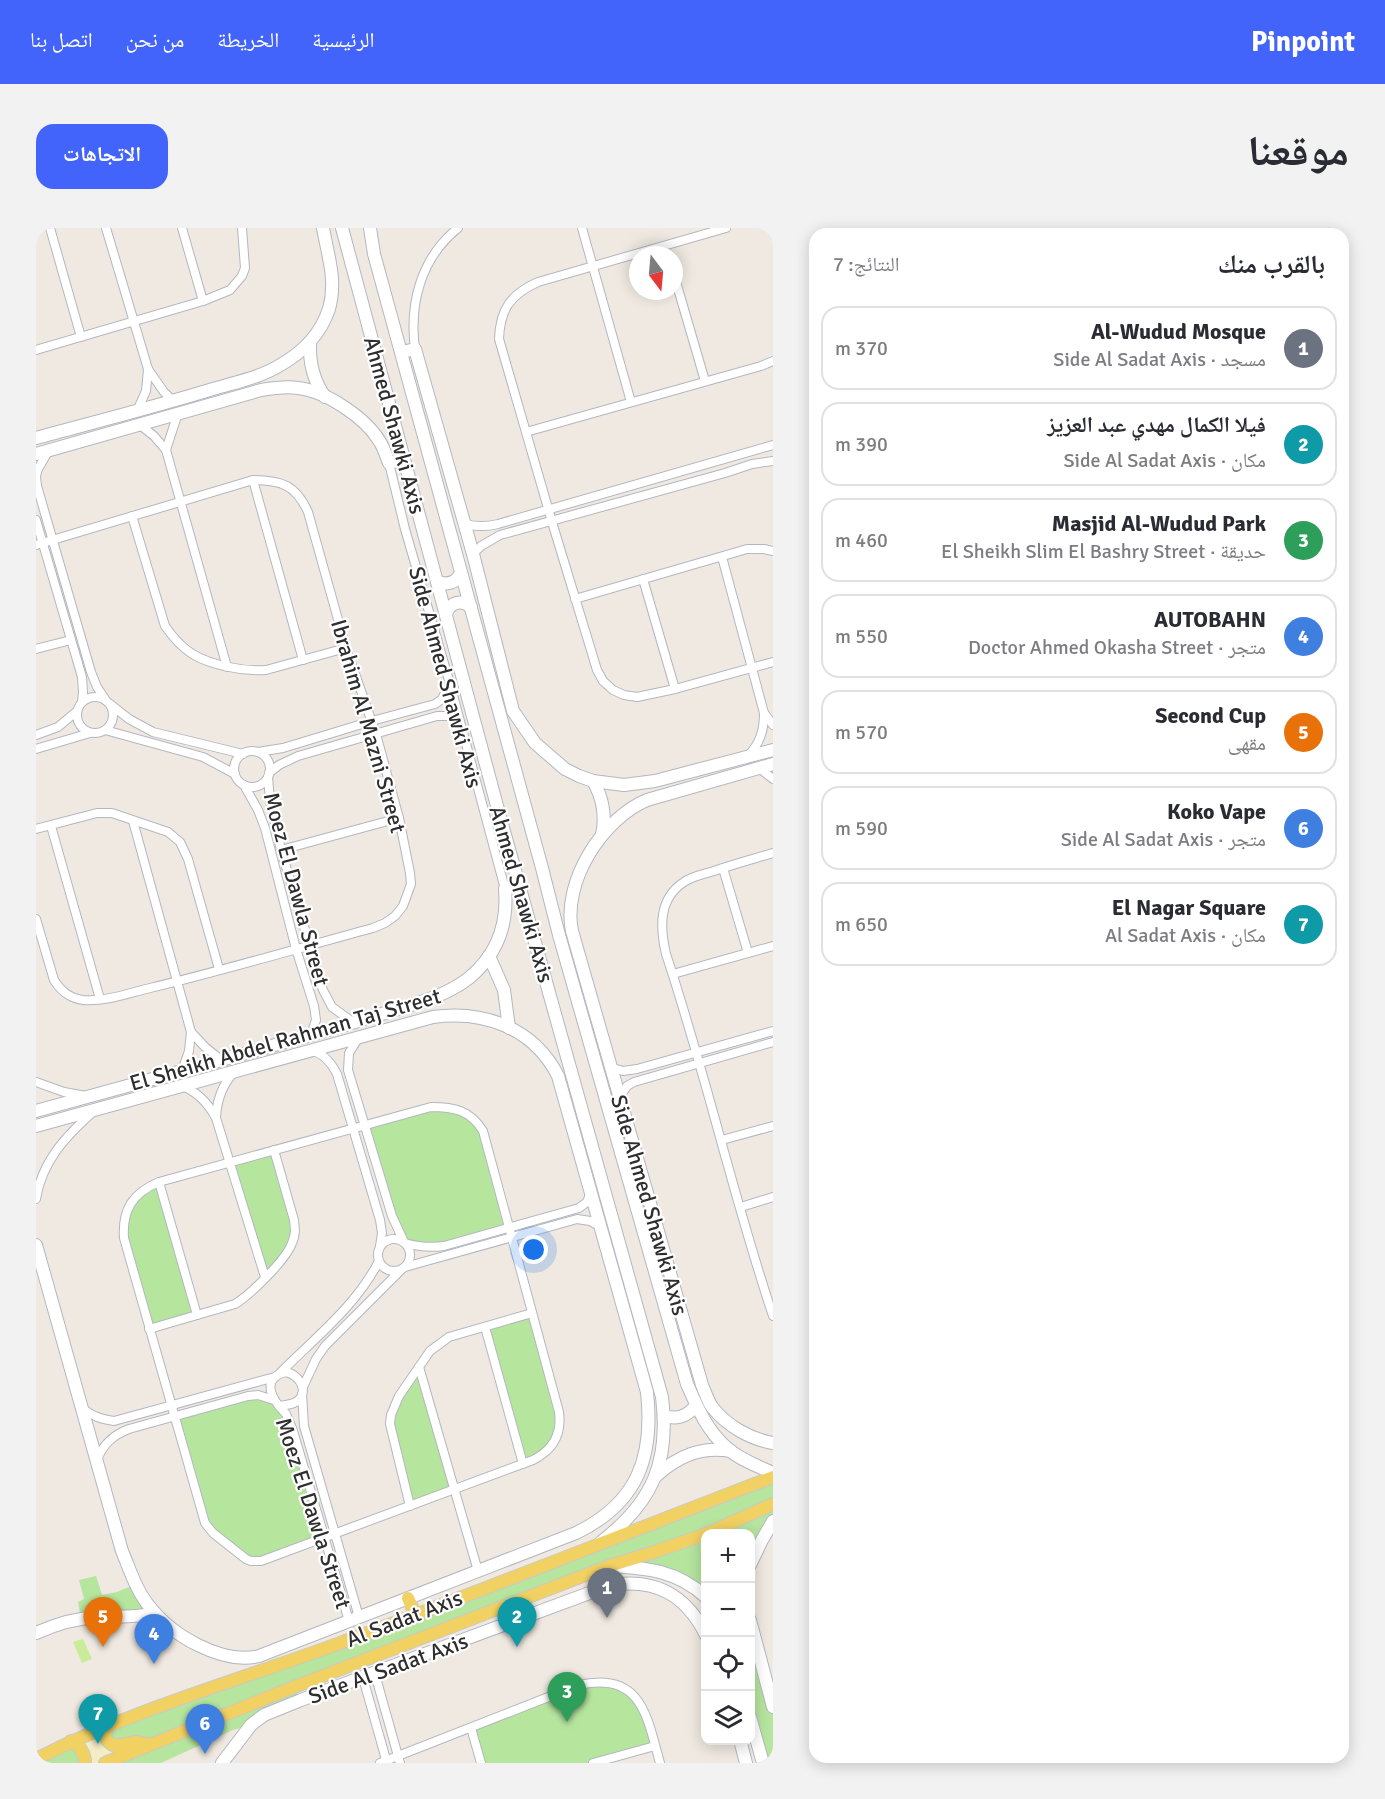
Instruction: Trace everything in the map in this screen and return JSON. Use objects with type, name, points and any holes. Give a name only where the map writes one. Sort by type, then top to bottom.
[{"type":"main road","name":"Al Sadat Axis","points":[[36,1760],[108,1725],[322,1650],[773,1475]]},
{"type":"main road","name":"Al Sadat Axis","points":[[717,1529],[773,1504]]},
{"type":"main road","name":"Al Sadat Axis","points":[[105,1763],[294,1687],[609,1566],[701,1536]]},
{"type":"main road","points":[[408,1598],[415,1614]]},
{"type":"main road","points":[[294,1687],[301,1700]]},
{"type":"main road","points":[[108,1725],[105,1731],[106,1738],[112,1745],[136,1742],[150,1744]]},
{"type":"main road","points":[[71,1741],[81,1749],[85,1763]]},
{"type":"street","points":[[50,228],[81,337]]},
{"type":"street","points":[[105,228],[148,369],[164,392],[174,401]]},
{"type":"street","points":[[182,228],[203,301]]},
{"type":"street","points":[[36,350],[203,301],[230,290],[242,276],[245,268],[242,228]]},
{"type":"street","points":[[37,437],[174,401],[269,372],[294,357],[310,342],[328,312],[333,275],[323,228]]},
{"type":"street","name":"Ahmed Shawki Axis","points":[[342,228],[500,817],[658,1378],[664,1416],[662,1453],[655,1477],[630,1516],[601,1543]]},
{"type":"street","name":"Ahmed Shawki Axis","points":[[370,228],[374,254],[559,934],[687,1384],[709,1428],[731,1452],[773,1475]]},
{"type":"street","points":[[582,228],[631,402]]},
{"type":"street","points":[[680,246],[726,228]]},
{"type":"street","points":[[454,230],[434,253],[424,271],[417,289],[412,328],[415,348],[465,524],[513,711],[529,735],[549,756],[565,769],[593,781],[624,785],[655,781],[773,750]]},
{"type":"street","points":[[330,256],[348,253]]},
{"type":"street","points":[[629,259],[592,266],[525,288],[504,310],[500,324],[499,339],[597,670],[603,681],[613,690],[637,697],[773,662]]},
{"type":"street","points":[[681,300],[705,381]]},
{"type":"street","points":[[310,342],[313,385],[325,397],[346,408],[361,420],[381,443],[389,464],[404,459]]},
{"type":"street","points":[[402,352],[415,348]]},
{"type":"street","points":[[294,357],[305,360],[310,366]]},
{"type":"street","points":[[526,432],[773,361]]},
{"type":"street","points":[[138,411],[146,391],[148,369]]},
{"type":"street","points":[[36,454],[268,388],[313,385]]},
{"type":"street","points":[[166,450],[178,414]]},
{"type":"street","points":[[93,422],[97,436]]},
{"type":"street","points":[[139,424],[166,450],[227,667]]},
{"type":"street","points":[[426,446],[442,442]]},
{"type":"street","points":[[465,524],[476,527],[487,526],[773,445]]},
{"type":"street","points":[[36,749],[105,730],[114,715],[91,672],[37,486],[38,468],[49,450]]},
{"type":"street","points":[[473,554],[500,535],[752,464],[773,461]]},
{"type":"street","name":"Side Ahmed Shawki Axis","points":[[389,464],[405,529],[506,889]]},
{"type":"street","points":[[253,480],[303,660]]},
{"type":"street","name":"Ibrahim Al Mazni Street","points":[[36,918],[58,988],[74,998],[94,1000],[178,981],[385,923],[403,906],[411,884],[399,818],[376,734],[346,648],[304,503],[293,489],[270,480],[253,480],[39,544]]},
{"type":"street","points":[[132,516],[165,626],[185,650],[199,659],[215,665],[255,671],[346,648]]},
{"type":"street","points":[[36,520],[39,544],[71,640],[84,692],[77,711],[58,727],[36,735]]},
{"type":"street","points":[[575,599],[747,549],[773,551]]},
{"type":"street","points":[[722,557],[764,713],[761,738],[747,758]]},
{"type":"street","points":[[437,581],[453,582],[461,573]]},
{"type":"street","points":[[643,579],[675,689]]},
{"type":"street","points":[[446,614],[454,603],[465,603],[471,607]]},
{"type":"street","points":[[36,649],[71,640]]},
{"type":"street","points":[[450,684],[438,702],[283,748],[243,753],[235,762],[235,774],[244,785],[259,785],[279,765],[298,756],[437,716],[459,719]]},
{"type":"street","points":[[82,702],[96,696],[108,702],[129,719],[153,732],[243,753]]},
{"type":"street","points":[[77,711],[79,723],[90,733]]},
{"type":"street","points":[[500,714],[513,711]]},
{"type":"street","points":[[764,713],[773,725]]},
{"type":"street","name":"Moez El Dawla Street","points":[[105,730],[203,757],[235,774]]},
{"type":"street","points":[[258,752],[267,758],[269,775]]},
{"type":"street","points":[[598,841],[629,809],[647,800],[773,764]]},
{"type":"street","points":[[756,768],[773,780]]},
{"type":"street","name":"Moez El Dawla Street","points":[[269,775],[270,801],[281,850],[327,999],[338,1012],[354,1023]]},
{"type":"street","points":[[593,781],[603,805],[604,826],[598,841]]},
{"type":"street","name":"Moez El Dawla Street","points":[[244,785],[265,828],[296,949],[315,1006],[316,1020],[311,1035]]},
{"type":"street","points":[[603,805],[624,785]]},
{"type":"street","points":[[603,805],[629,809]]},
{"type":"street","points":[[36,829],[104,812],[168,832],[180,842],[188,859],[219,969]]},
{"type":"street","points":[[281,850],[399,818]]},
{"type":"street","points":[[134,821],[191,1032],[189,1051],[182,1071]]},
{"type":"street","points":[[51,826],[100,999]]},
{"type":"street","name":"Side Ahmed Shawki Axis","points":[[598,841],[575,884],[570,905],[572,931],[702,1385],[711,1405],[740,1432],[761,1441],[773,1443]]},
{"type":"street","points":[[773,853],[683,882],[668,898],[663,914],[662,936],[773,1316]]},
{"type":"street","points":[[723,868],[748,953]]},
{"type":"street","points":[[506,889],[520,885]]},
{"type":"street","name":"El Sheikh Abdel Rahman Taj Street","points":[[36,1112],[435,998],[451,990],[479,969],[489,956],[503,930],[507,908],[506,889]]},
{"type":"street","points":[[559,934],[572,931]]},
{"type":"street","points":[[673,974],[773,946]]},
{"type":"street","points":[[36,1245],[122,1551],[142,1596],[155,1613],[187,1639],[211,1651],[241,1658],[259,1656],[595,1524],[612,1511],[626,1495],[639,1472],[646,1454],[649,1436],[647,1392],[558,1076],[543,1052],[533,1042],[508,1028],[504,990],[489,956]]},
{"type":"street","name":"El Sheikh Abdel Rahman Taj Street","points":[[36,1126],[433,1017],[448,1015],[479,1017],[508,1028]]},
{"type":"street","points":[[354,1023],[359,1037],[349,1053],[348,1070],[392,1216],[410,1255],[409,1262],[403,1268]]},
{"type":"street","points":[[610,1067],[630,1071],[773,1030]]},
{"type":"street","points":[[191,1032],[220,1060]]},
{"type":"street","points":[[619,1098],[622,1092],[634,1082],[773,1042]]},
{"type":"street","points":[[310,1050],[323,1056],[337,1074],[380,1220],[382,1233],[378,1251],[379,1261],[388,1270],[394,1271],[577,1219],[590,1221],[601,1227]]},
{"type":"street","points":[[216,1118],[220,1093],[234,1071]]},
{"type":"street","points":[[36,1082],[64,1092],[89,1097]]},
{"type":"street","points":[[182,1086],[189,1088],[202,1098],[216,1118],[265,1277]]},
{"type":"street","points":[[563,1094],[577,1090]]},
{"type":"street","points":[[430,1107],[454,1108],[472,1117],[483,1131],[561,1422],[555,1441],[549,1449],[523,1464],[256,1562],[246,1559],[213,1533],[205,1523],[149,1329],[124,1238],[123,1226],[131,1203],[148,1186],[364,1125],[430,1107]]},
{"type":"street","points":[[36,1199],[42,1177],[57,1148],[96,1110]]},
{"type":"street","points":[[722,1140],[773,1126]]},
{"type":"street","points":[[149,1329],[235,1304],[244,1299],[289,1250],[294,1240],[294,1220],[274,1150]]},
{"type":"street","points":[[159,1182],[197,1315]]},
{"type":"street","points":[[380,1246],[391,1239],[417,1247],[444,1246],[579,1208],[587,1202],[591,1192]]},
{"type":"street","points":[[741,1207],[773,1197]]},
{"type":"street","points":[[611,1262],[624,1258]]},
{"type":"street","points":[[277,1403],[270,1388],[277,1375],[352,1302],[379,1261]]},
{"type":"street","name":"Moez El Dawla Street","points":[[354,1619],[334,1534],[304,1426],[302,1390],[316,1359],[325,1346],[403,1268]]},
{"type":"street","points":[[763,1286],[773,1283]]},
{"type":"street","points":[[410,1506],[390,1424],[394,1405],[418,1367],[430,1351],[449,1337],[532,1313]]},
{"type":"street","points":[[484,1327],[523,1464]]},
{"type":"street","points":[[418,1367],[478,1571]]},
{"type":"street","points":[[81,1407],[96,1417],[114,1421],[277,1375],[292,1373],[301,1381],[302,1390],[299,1400],[293,1403],[277,1403],[258,1395],[248,1396],[118,1433],[108,1440],[96,1461]]},
{"type":"street","name":"Moez El Dawla Street","points":[[277,1403],[286,1414],[293,1431],[324,1538],[354,1619]]},
{"type":"street","points":[[664,1416],[675,1418],[685,1416],[696,1405]]},
{"type":"street","points":[[655,1477],[676,1460],[691,1453],[715,1449],[731,1452]]},
{"type":"street","points":[[755,1555],[773,1521]]},
{"type":"street","points":[[609,1566],[647,1568],[667,1573],[701,1590]]},
{"type":"street","name":"Side Al Sadat Axis","points":[[222,1763],[251,1725],[264,1715],[611,1585],[624,1582],[663,1588],[674,1595],[694,1615],[701,1628]]},
{"type":"street","points":[[36,1633],[79,1619],[134,1617],[155,1613]]},
{"type":"street","points":[[755,1637],[772,1702]]},
{"type":"street","points":[[369,1676],[399,1759]]},
{"type":"street","points":[[369,1676],[385,1762],[399,1759],[471,1728],[591,1682],[624,1688],[639,1702],[647,1716],[660,1763]]},
{"type":"street","points":[[471,1728],[481,1763]]},
{"type":"street","points":[[755,1735],[763,1763]]},
{"type":"street","points":[[741,1745],[746,1763]]},
{"type":"street","points":[[593,1763],[655,1746]]},
{"type":"green space","points":[[443,1107],[478,1123],[509,1228],[444,1246],[404,1242],[364,1125]]},
{"type":"green space","points":[[274,1150],[294,1220],[294,1241],[265,1277],[231,1161]]},
{"type":"green space","points":[[159,1182],[197,1315],[149,1329],[128,1249],[126,1214],[148,1186]]},
{"type":"green space","points":[[532,1313],[559,1412],[555,1441],[523,1464],[485,1327]]},
{"type":"green space","points":[[419,1367],[454,1490],[410,1506],[390,1424],[399,1396]]},
{"type":"green space","points":[[248,1396],[268,1397],[286,1414],[324,1538],[256,1562],[208,1529],[174,1416]]},
{"type":"green space","points":[[773,1477],[773,1521],[755,1557],[755,1529],[701,1529],[701,1594],[685,1581],[609,1566],[294,1688],[301,1700],[251,1725],[233,1730],[161,1763],[106,1763],[115,1746],[105,1731]]},
{"type":"green space","points":[[96,1576],[102,1595],[136,1584],[155,1613],[81,1619],[78,1602],[84,1599],[79,1580]]},
{"type":"green space","points":[[83,1639],[92,1659],[82,1663],[73,1642]]},
{"type":"green space","points":[[755,1639],[773,1707],[773,1763],[763,1763],[755,1732]]},
{"type":"green space","points":[[604,1683],[632,1694],[655,1746],[593,1763],[481,1763],[471,1728],[579,1685]]},
{"type":"green space","points":[[71,1741],[85,1763],[36,1763]]},
{"type":"sand","points":[[108,1725],[106,1738],[130,1743],[105,1763],[85,1763],[78,1746]]},
{"type":"place","name":"Al-Wudud Mosque","points":[[607,1618]]},
{"type":"place","name":"Second Cup","points":[[103,1647]]},
{"type":"place","name":"فيلا الكمال مهدي عبد العزيز","points":[[517,1647]]},
{"type":"place","name":"AUTOBAHN","points":[[154,1664]]},
{"type":"place","name":"Masjid Al-Wudud Park","points":[[567,1722]]},
{"type":"place","name":"El Nagar Square","points":[[98,1744]]},
{"type":"place","name":"Koko Vape","points":[[205,1754]]}]
